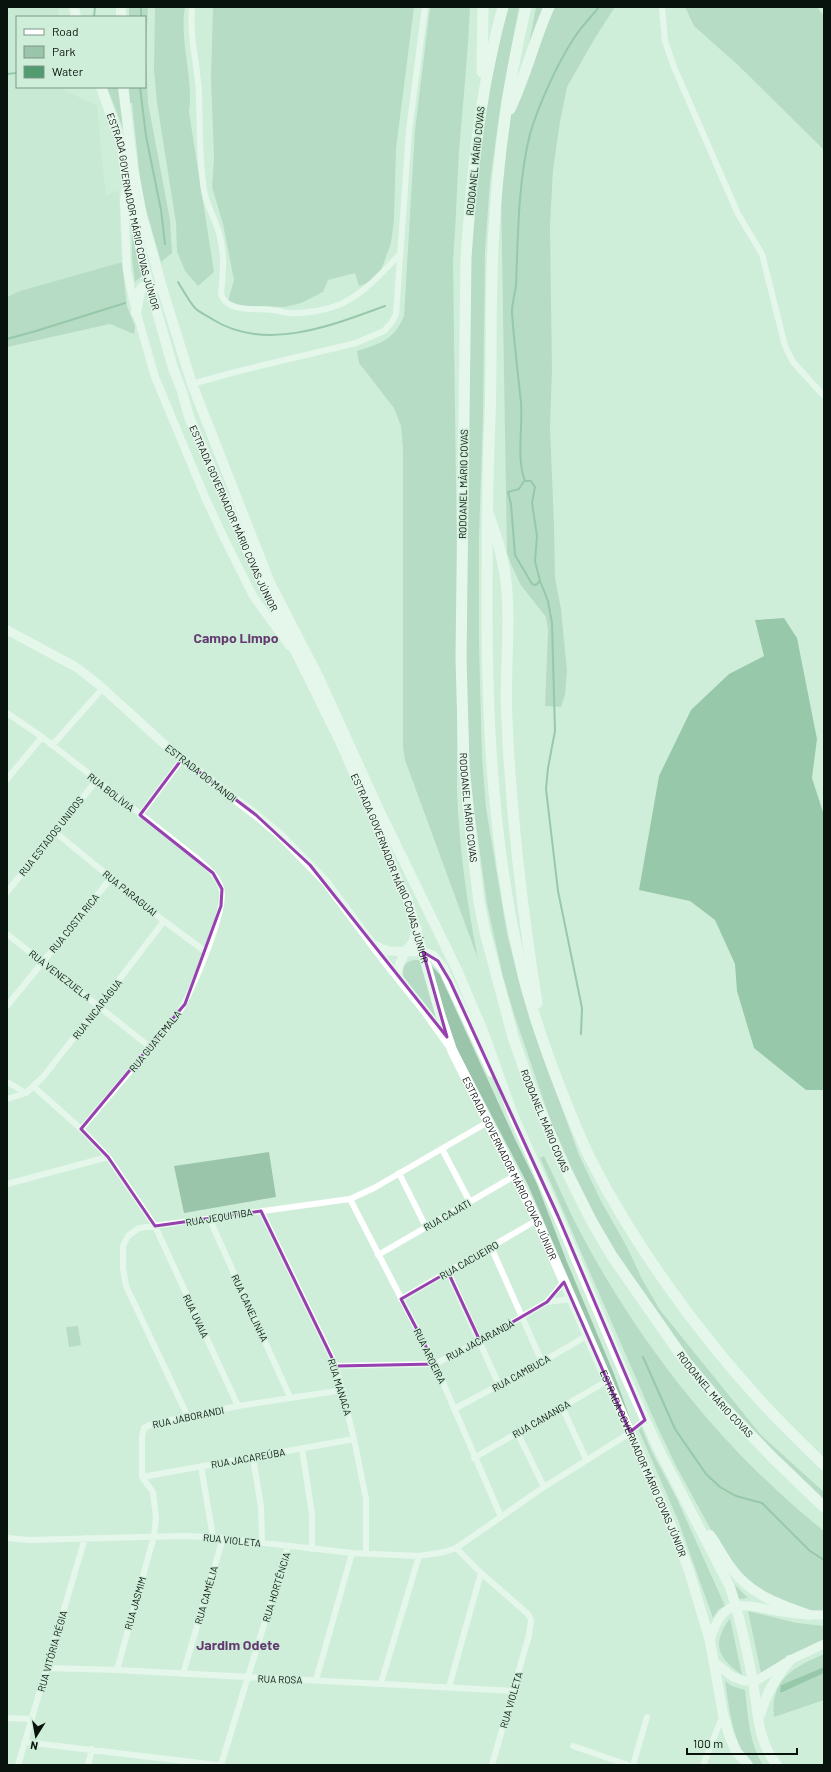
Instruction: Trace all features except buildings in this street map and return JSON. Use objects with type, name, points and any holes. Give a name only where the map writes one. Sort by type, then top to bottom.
[{"type":"highway","points":[[482,98],[483,7]]},
{"type":"highway","name":"RODOANEL MÁRIO COVAS","points":[[503,7],[488,64],[482,98],[471,192],[466,258],[461,657],[464,766],[471,836],[485,932],[513,1037],[529,1083],[562,1162],[608,1250],[682,1356],[700,1379],[772,1457],[824,1507]]},
{"type":"highway","points":[[526,7],[514,67],[499,163],[493,246],[486,510],[487,668],[490,747],[495,813],[517,949],[525,984],[544,1045],[590,1159],[627,1224],[668,1285],[723,1357],[783,1425],[824,1465]]},
{"type":"highway","points":[[506,118],[518,92],[549,7]]},
{"type":"highway","name":"ESTRADA GOVERNADOR MÁRIO COVAS JÚNIOR","points":[[101,88],[122,146],[127,184],[144,266],[173,368],[189,417],[262,586],[340,741],[374,819],[400,886],[407,898],[452,1050],[516,1175],[537,1220],[677,1539],[690,1574],[710,1641],[723,1714],[729,1735],[736,1751],[748,1765]]},
{"type":"highway","name":"ESTRADA GOVERNADOR MÁRIO COVAS JÚNIOR","points":[[123,88],[133,168],[142,216],[166,301],[192,384],[270,583],[319,678],[379,810],[457,970],[483,1031],[513,1116],[558,1216],[645,1420],[730,1587],[736,1605],[753,1681],[763,1744],[777,1765]]},
{"type":"highway","points":[[136,313],[140,291],[143,287],[150,286],[157,288],[166,301]]},
{"type":"highway","points":[[486,510],[498,539],[505,574],[507,720],[514,830],[527,946],[544,1045]]},
{"type":"highway","points":[[405,952],[413,943],[417,929]]},
{"type":"highway","points":[[423,952],[433,956],[443,968],[513,1116]]},
{"type":"highway","points":[[687,1505],[732,1569],[749,1588],[778,1604],[809,1615]]},
{"type":"highway","points":[[758,1719],[770,1687],[790,1660]]},
{"type":"main road","name":"ESTRADA DO MANDI","points":[[7,630],[76,668],[182,759],[256,815],[295,850],[325,881],[371,944],[425,1011],[452,1050]]},
{"type":"main road","points":[[371,944],[388,951],[423,952]]},
{"type":"main road","points":[[398,976],[399,965],[405,952]]},
{"type":"main road","points":[[710,1641],[720,1616],[736,1605],[745,1605],[778,1612],[824,1615]]},
{"type":"main road","points":[[714,1662],[733,1677],[745,1681],[753,1681],[759,1679],[790,1660],[824,1644]]},
{"type":"street","points":[[192,7],[190,23],[199,94],[200,143],[204,189],[206,200],[219,232],[222,249],[221,294],[223,299],[230,305],[238,307],[275,310],[288,313],[330,307],[342,303],[361,291],[375,280],[399,255]]},
{"type":"street","points":[[192,384],[235,372],[356,343],[384,331],[392,322],[396,314],[409,130],[425,7]]},
{"type":"street","points":[[662,7],[665,41],[674,67],[738,214],[762,254],[786,346],[793,362],[824,396]]},
{"type":"street","points":[[127,184],[124,200],[126,258],[129,282],[136,313],[156,377],[205,497],[253,596],[312,683]]},
{"type":"street","points":[[50,744],[56,741],[102,689]]},
{"type":"street","name":"RUA BOLÍVIA","points":[[7,713],[42,737],[194,856],[213,873]]},
{"type":"street","points":[[7,779],[42,737]]},
{"type":"street","points":[[140,815],[182,759]]},
{"type":"street","name":"RUA ESTADOS UNIDOS","points":[[7,892],[96,780]]},
{"type":"street","name":"RUA PARAGUAI","points":[[54,832],[164,921],[206,952]]},
{"type":"street","name":"RUA GUATEMALA","points":[[81,1128],[177,1016],[185,1004],[206,952],[221,906],[222,896],[219,883],[213,873]]},
{"type":"street","name":"RUA COSTA RICA","points":[[7,1006],[110,878]]},
{"type":"street","name":"RUA NICARÁGUA","points":[[26,1093],[63,1052],[164,921]]},
{"type":"street","name":"RUA VENEZUELA","points":[[7,934],[150,1047]]},
{"type":"street","points":[[7,1082],[26,1093]]},
{"type":"street","name":"RUA UVAIA","points":[[33,1086],[81,1128],[108,1157],[155,1226],[238,1406]]},
{"type":"street","points":[[7,1099],[26,1093]]},
{"type":"street","name":"RUA JEQUITIBA","points":[[188,1417],[126,1286],[124,1278],[123,1246],[128,1236],[139,1228],[350,1199],[488,1122]]},
{"type":"street","points":[[442,1149],[470,1202]]},
{"type":"street","points":[[7,1184],[108,1157]]},
{"type":"street","points":[[399,1173],[426,1227]]},
{"type":"street","name":"RUA CAJATI","points":[[378,1255],[516,1175]]},
{"type":"street","name":"RUA AROEIRA","points":[[350,1199],[435,1364],[474,1458],[501,1517]]},
{"type":"street","name":"RUA MANACA","points":[[261,1211],[336,1366],[343,1390],[366,1499],[366,1554]]},
{"type":"street","name":"RUA CANELINHA","points":[[209,1218],[290,1398]]},
{"type":"street","name":"RUA CACUEIRO","points":[[401,1299],[537,1220]]},
{"type":"street","points":[[491,1247],[542,1362]]},
{"type":"street","points":[[448,1272],[500,1384]]},
{"type":"street","name":"RUA JACARANDÁ","points":[[336,1366],[401,1366],[435,1364],[480,1341],[548,1302],[564,1282]]},
{"type":"street","name":"RUA JACARANDÁ","points":[[548,1302],[572,1299]]},
{"type":"street","name":"RUA CAMBUCA","points":[[454,1409],[542,1362],[588,1335]]},
{"type":"street","name":"RUA CANANGA","points":[[474,1458],[607,1381]]},
{"type":"street","name":"RUA JABORANDI","points":[[142,1477],[142,1437],[144,1428],[152,1424],[238,1406],[343,1390]]},
{"type":"street","points":[[562,1407],[586,1459]]},
{"type":"street","name":"RUA VIOLETA","points":[[7,1538],[29,1540],[154,1536],[213,1537],[352,1554],[419,1556],[444,1552],[456,1548],[586,1459],[630,1432],[645,1420]]},
{"type":"street","points":[[517,1432],[544,1487]]},
{"type":"street","name":"RUA JACAREÚBA","points":[[142,1477],[354,1439]]},
{"type":"street","points":[[302,1449],[312,1514],[312,1549]]},
{"type":"street","points":[[253,1458],[261,1512],[262,1542]]},
{"type":"street","points":[[201,1466],[202,1480],[213,1537]]},
{"type":"street","points":[[142,1477],[152,1492],[156,1518],[154,1536]]},
{"type":"street","name":"RUA JASMIM","points":[[116,1670],[154,1536]]},
{"type":"street","name":"RUA VITÓRIA RÉGIA","points":[[18,1765],[85,1538]]},
{"type":"street","name":"RUA CAMÉLIA","points":[[183,1674],[223,1538]]},
{"type":"street","name":"RUA HORTÊNCIA","points":[[221,1765],[249,1678],[288,1546]]},
{"type":"street","name":"RUA VIOLETA","points":[[456,1548],[481,1573],[524,1609],[531,1620],[529,1635],[492,1765]]},
{"type":"street","points":[[316,1680],[352,1554]]},
{"type":"street","points":[[381,1683],[419,1556]]},
{"type":"street","points":[[449,1687],[481,1573]]},
{"type":"street","name":"RUA ROSA","points":[[47,1668],[381,1683],[513,1691]]},
{"type":"street","points":[[703,1765],[723,1714]]},
{"type":"street","points":[[633,1765],[647,1717]]},
{"type":"street","points":[[7,1718],[32,1720]]},
{"type":"street","points":[[24,1742],[217,1765]]},
{"type":"street","points":[[573,1746],[628,1765]]},
{"type":"street","points":[[88,1765],[92,1749]]},
{"type":"street","points":[[154,1765],[156,1758]]},
{"type":"highlighted area","points":[[182,759],[256,815],[310,865],[447,1037],[423,952],[438,961],[450,981],[558,1216],[645,1420],[630,1432],[564,1282],[547,1302],[480,1341],[448,1272],[401,1299],[435,1364],[336,1366],[261,1211],[155,1226],[108,1157],[81,1129],[185,1004],[221,906],[222,889],[213,873],[140,815]]},
{"type":"shaded area","points":[[7,7],[59,7],[58,16],[16,16],[16,88],[64,88],[65,91],[97,105],[106,196],[119,190],[122,263],[20,291],[7,297]]},
{"type":"green space","points":[[129,7],[148,7],[146,53],[146,16],[129,16]]},
{"type":"green space","points":[[155,7],[185,7],[184,33],[190,86],[189,112],[214,272],[198,286],[185,271],[177,251],[176,223],[157,103],[154,70]]},
{"type":"green space","points":[[213,7],[414,7],[396,149],[394,220],[391,243],[380,273],[371,282],[359,286],[355,273],[328,280],[323,292],[301,303],[285,307],[240,306],[228,301],[234,280],[223,224],[212,187],[214,159],[211,79]]},
{"type":"green space","points":[[430,7],[470,7],[459,151],[453,261],[457,553],[457,790],[464,875],[478,959],[405,760],[403,747],[403,449],[401,426],[394,408],[359,363],[357,351],[380,343],[391,336],[404,316],[415,130]]},
{"type":"green space","points":[[507,7],[519,7],[501,102],[490,182],[485,251],[483,416],[479,537],[479,645],[482,756],[486,808],[507,934],[531,1023],[579,1155],[601,1201],[627,1247],[642,1279],[660,1310],[761,1435],[824,1492],[824,1507],[662,1333],[580,1192],[567,1157],[552,1125],[515,1017],[503,977],[487,904],[470,781],[466,674],[471,221],[485,110]]},
{"type":"green space","points":[[536,7],[544,7],[527,54]]},
{"type":"green space","points":[[547,7],[615,7],[595,38],[567,87],[553,170],[550,225],[552,371],[550,427],[555,578],[561,609],[567,671],[565,695],[561,707],[545,706],[548,630],[546,617],[520,584],[507,553],[501,192],[510,120],[514,101]]},
{"type":"green space","points":[[685,7],[817,7],[824,16],[824,150],[739,66],[694,26]]},
{"type":"green space","points":[[146,53],[148,103],[170,220],[172,253],[161,262],[145,206],[140,179],[132,103],[130,103],[129,88],[146,88]]},
{"type":"green space","points":[[107,88],[120,88],[124,131]]},
{"type":"green space","points":[[132,234],[142,276],[135,282],[132,258]]},
{"type":"green space","points":[[122,263],[127,306],[135,326],[134,334],[110,324],[7,347],[7,297],[20,291]]},
{"type":"green space","points":[[414,960],[419,960],[422,963],[437,1019],[405,980],[403,973],[404,967],[407,963]]},
{"type":"green space","points":[[432,966],[440,975],[537,1184],[567,1262],[614,1374],[633,1427],[528,1185],[451,1038]]},
{"type":"green space","points":[[269,1152],[276,1197],[184,1213],[174,1166]]},
{"type":"green space","points":[[544,1156],[575,1222],[599,1266],[653,1350],[683,1390],[750,1464],[786,1499],[824,1531],[824,1611],[804,1611],[759,1593],[733,1565],[711,1530],[676,1466],[656,1424],[540,1158]]},
{"type":"green space","points":[[78,1326],[81,1345],[69,1347],[66,1327]]},
{"type":"green space","points":[[641,1426],[651,1450],[677,1499],[725,1606],[718,1610],[713,1618],[678,1520],[639,1431]]},
{"type":"green space","points":[[733,1583],[748,1598],[739,1599]]},
{"type":"green space","points":[[748,1611],[797,1623],[824,1626],[824,1641],[761,1673]]},
{"type":"green space","points":[[730,1618],[742,1675],[727,1662],[722,1656],[720,1650],[719,1643],[721,1635]]},
{"type":"green space","points":[[824,1654],[824,1667],[781,1685],[783,1692],[824,1673],[824,1700],[774,1717],[776,1693],[786,1676],[803,1664]]},
{"type":"green space","points":[[725,1681],[732,1686],[745,1690],[748,1719],[752,1738],[758,1756],[763,1765],[753,1765],[746,1758],[736,1738],[730,1714]]},
{"type":"water","points":[[784,618],[797,638],[817,739],[812,778],[824,815],[824,1090],[806,1090],[754,1048],[737,991],[735,964],[715,920],[690,901],[639,890],[659,776],[691,710],[729,674],[764,656],[755,620]]},
{"type":"water","points":[[824,1667],[824,1673],[780,1692],[781,1685]]},
{"type":"waterway","points":[[94,16],[95,7]]},
{"type":"waterway","points":[[141,7],[141,16]]},
{"type":"waterway","points":[[581,1034],[582,1008],[558,891],[546,789],[548,768],[555,731],[552,623],[548,601],[540,581],[535,561],[537,536],[532,503],[535,487],[531,481],[525,481],[522,472],[520,453],[521,403],[512,305],[516,285],[521,190],[530,134],[543,97],[561,60],[577,34],[599,7]]},
{"type":"waterway","points":[[7,74],[16,73]]},
{"type":"waterway","points":[[140,88],[146,136],[161,210],[165,244]]},
{"type":"waterway","points":[[178,282],[190,302],[199,311],[233,329],[254,334],[276,335],[299,332],[343,321],[385,306]]},
{"type":"waterway","points":[[7,339],[125,303]]},
{"type":"waterway","points":[[524,481],[519,489],[508,492],[511,504],[515,555],[532,584],[536,585],[540,581]]},
{"type":"waterway","points":[[643,1357],[675,1429],[706,1474],[720,1487],[736,1496],[762,1503],[810,1551],[824,1560]]},
{"type":"district","name":"Campo Limpo","points":[[236,637]]},
{"type":"district","name":"Jardim Odete","points":[[238,1644]]}]
